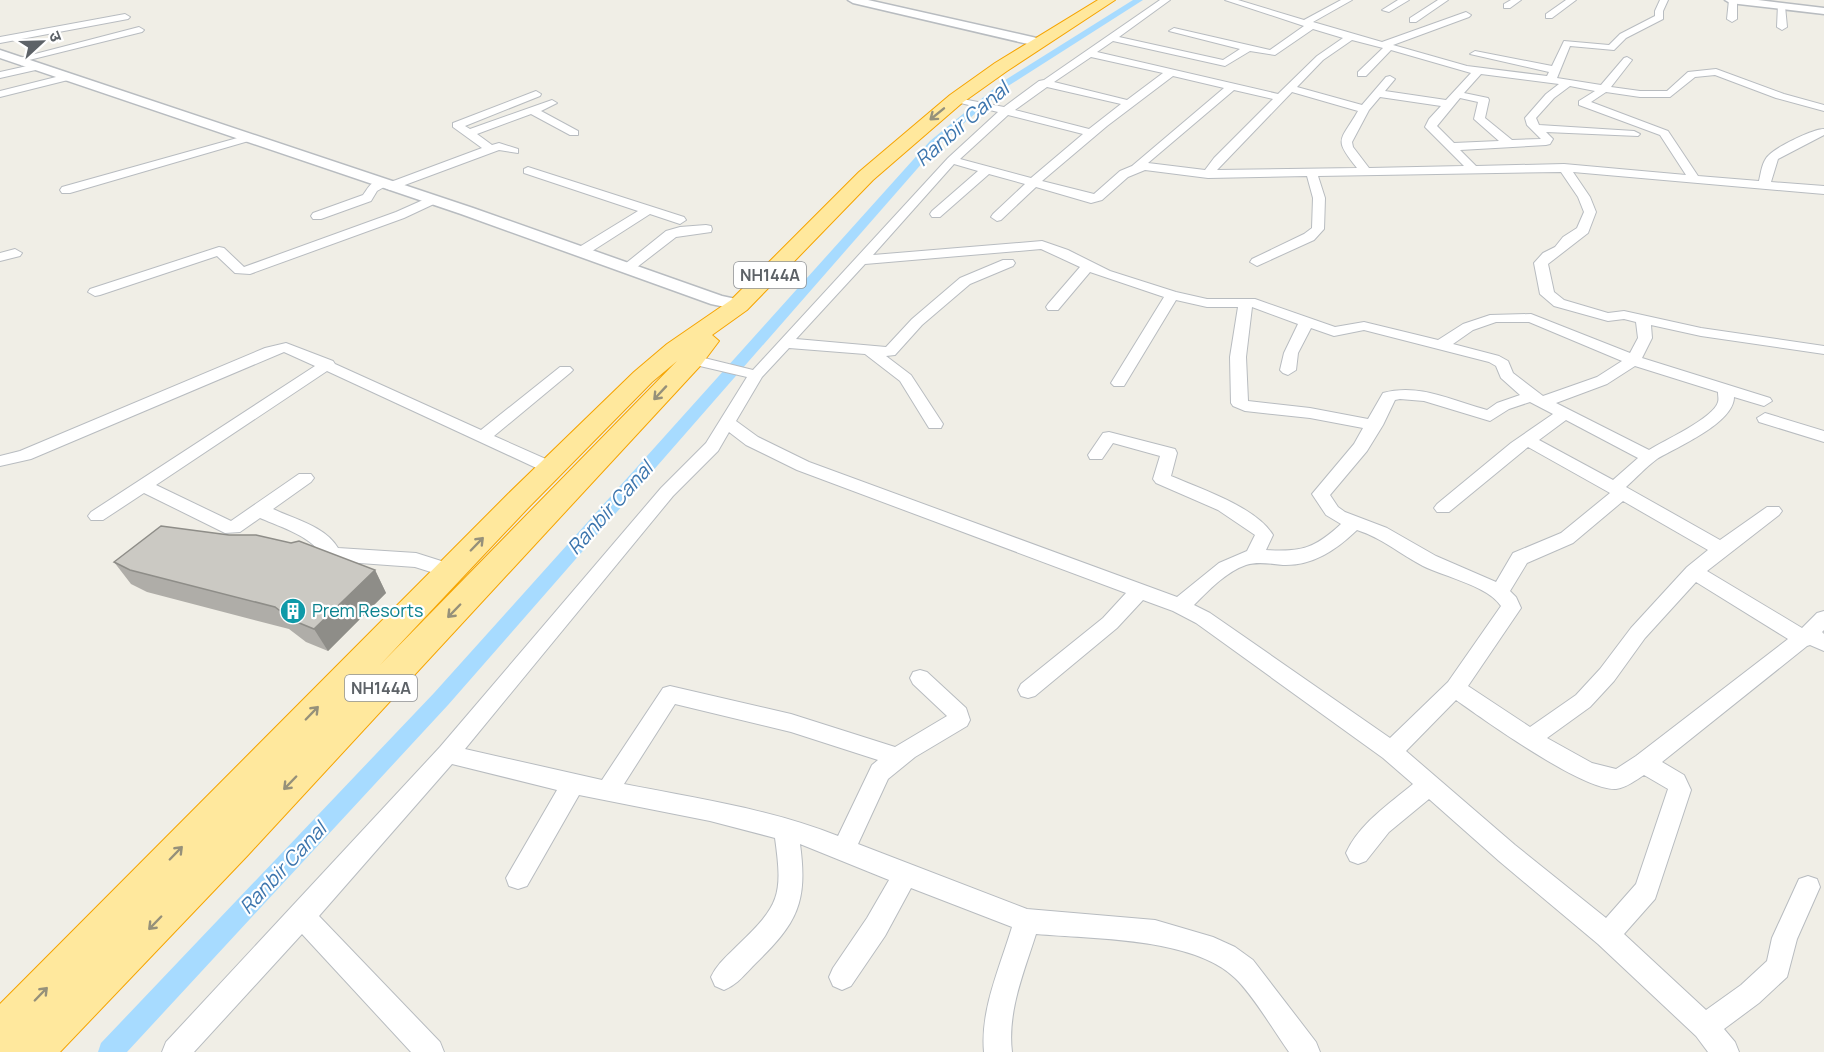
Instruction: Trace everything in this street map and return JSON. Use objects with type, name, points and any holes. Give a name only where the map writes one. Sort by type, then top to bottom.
[{"type":"highway","points":[[907,118],[958,79],[1032,41],[1086,0]]},
{"type":"highway","name":"NH144A","points":[[30,1052],[706,364],[732,311],[782,263],[843,198],[1032,41],[1108,0]]},
{"type":"highway","points":[[843,198],[850,173],[874,146]]},
{"type":"highway","points":[[0,1036],[450,571],[661,360],[732,311]]},
{"type":"street","points":[[853,0],[1032,41]]},
{"type":"street","points":[[176,1052],[448,754],[667,492],[705,455],[727,423],[749,374],[786,343],[952,159],[1006,111],[1043,83],[1166,0]]},
{"type":"street","points":[[1229,0],[1350,37],[1423,55],[1478,72],[1553,75]]},
{"type":"street","points":[[1174,31],[1273,53],[1308,24],[1348,0]]},
{"type":"street","points":[[1386,10],[1405,0]]},
{"type":"street","points":[[1413,20],[1444,0]]},
{"type":"street","points":[[1507,6],[1517,0]]},
{"type":"street","points":[[1549,16],[1572,0]]},
{"type":"street","points":[[1553,75],[1567,43],[1611,48],[1623,36],[1660,17],[1659,11],[1664,0]]},
{"type":"street","points":[[1732,19],[1732,0],[1824,10]]},
{"type":"street","points":[[1775,4],[1782,27]]},
{"type":"street","points":[[1362,74],[1385,46],[1466,15]]},
{"type":"street","points":[[0,40],[104,17],[125,17]]},
{"type":"street","points":[[0,75],[15,62],[139,30]]},
{"type":"street","points":[[1170,52],[1195,36]]},
{"type":"street","points":[[1208,174],[1218,160],[1320,58],[1350,37]]},
{"type":"street","points":[[1110,38],[1222,63],[1248,48]]},
{"type":"street","points":[[1466,69],[1476,52],[1569,82],[1604,90],[1670,94],[1692,74],[1716,72],[1780,96],[1824,108]]},
{"type":"street","points":[[1088,53],[1281,98]]},
{"type":"street","points":[[1627,60],[1604,90],[1583,103],[1664,133],[1693,177]]},
{"type":"street","points":[[15,62],[68,77],[248,138],[425,203],[581,252],[717,300],[732,311]]},
{"type":"street","points":[[1471,168],[1431,127],[1433,121],[1478,72]]},
{"type":"street","points":[[997,217],[1031,184],[1091,133],[1170,73]]},
{"type":"street","points":[[0,94],[68,77]]},
{"type":"street","points":[[1365,170],[1347,148],[1346,142],[1364,109],[1390,79]]},
{"type":"street","points":[[1451,147],[1548,141],[1530,120],[1535,111],[1569,82]]},
{"type":"street","points":[[1043,83],[1128,103]]},
{"type":"street","points":[[952,159],[1031,184],[1095,199],[1124,174],[1138,166],[1231,87]]},
{"type":"street","points":[[1291,89],[1364,109]]},
{"type":"street","points":[[1377,93],[1449,104]]},
{"type":"street","points":[[491,148],[467,134],[457,125],[536,94]]},
{"type":"street","points":[[1458,95],[1484,100],[1479,119],[1510,144]]},
{"type":"street","points":[[963,100],[1091,133]]},
{"type":"street","points":[[467,134],[552,103]]},
{"type":"street","points":[[532,110],[574,132]]},
{"type":"street","points":[[1535,128],[1634,134]]},
{"type":"street","points":[[1764,184],[1768,164],[1773,157],[1818,132],[1824,132]]},
{"type":"street","points":[[66,190],[248,138]]},
{"type":"street","points":[[317,216],[367,198],[380,186],[491,148],[503,146],[514,151]]},
{"type":"street","points":[[1138,166],[1208,174],[1564,168],[1693,177],[1824,190]]},
{"type":"street","points":[[1564,168],[1582,193],[1590,212],[1583,230],[1548,256],[1541,264],[1547,294],[1559,303],[1608,317],[1624,315],[1701,332],[1824,350]]},
{"type":"street","points":[[936,214],[986,170]]},
{"type":"street","points":[[528,171],[680,220]]},
{"type":"street","points":[[1257,262],[1314,233],[1320,224],[1319,196],[1311,171]]},
{"type":"street","points":[[95,292],[219,251],[240,270],[249,270],[347,235],[425,203]]},
{"type":"street","points":[[581,252],[648,210]]},
{"type":"street","points":[[627,268],[671,234],[706,229]]},
{"type":"street","points":[[859,260],[1031,244],[1051,247],[1087,267],[1172,295],[1207,303],[1246,302],[1270,307],[1306,323],[1334,332],[1364,326],[1501,362],[1506,375],[1536,399],[1649,457]]},
{"type":"street","points":[[0,257],[15,253]]},
{"type":"street","points":[[786,343],[893,351],[916,322],[957,287],[974,276],[1008,264]]},
{"type":"street","points":[[1053,307],[1087,267]]},
{"type":"street","points":[[1119,383],[1172,295]]},
{"type":"street","points":[[1246,302],[1238,357],[1239,403],[1245,406],[1310,413],[1375,425]]},
{"type":"street","points":[[1440,346],[1468,327],[1495,318],[1518,316],[1542,322],[1632,360],[1764,401]]},
{"type":"street","points":[[1391,751],[1455,688],[1511,608],[1510,601],[1499,592],[1429,561],[1380,531],[1352,524],[1328,506],[1321,494],[1361,447],[1389,396],[1396,393],[1442,400],[1490,416],[1508,403],[1536,399],[1599,382],[1632,360],[1645,339],[1643,320]]},
{"type":"street","points":[[1288,370],[1291,353],[1306,323]]},
{"type":"street","points":[[0,461],[25,455],[280,348],[292,348],[418,409],[552,468]]},
{"type":"street","points":[[869,351],[906,378],[935,424]]},
{"type":"street","points":[[97,516],[327,364]]},
{"type":"street","points":[[706,364],[749,374]]},
{"type":"street","points":[[482,437],[565,370]]},
{"type":"street","points":[[1499,592],[1520,558],[1566,538],[1618,490],[1649,457],[1716,416],[1726,404],[1726,391]]},
{"type":"street","points":[[1443,508],[1527,440],[1564,414]]},
{"type":"street","points":[[1764,418],[1824,436]]},
{"type":"street","points":[[727,423],[753,441],[803,466],[1180,606],[1222,631],[1391,751],[1607,935],[1705,1027],[1725,1052]]},
{"type":"street","points":[[1096,455],[1109,437],[1169,453],[1162,479],[1224,506],[1264,532],[1254,556]]},
{"type":"street","points":[[1527,440],[1721,549]]},
{"type":"street","points":[[142,486],[230,529],[237,527],[305,478]]},
{"type":"street","points":[[260,511],[317,538],[330,547],[332,554],[416,560],[450,571]]},
{"type":"street","points":[[1530,738],[1583,701],[1607,675],[1638,633],[1694,572],[1773,511]]},
{"type":"street","points":[[1180,606],[1230,565],[1254,556],[1300,558],[1324,548],[1352,524]]},
{"type":"street","points":[[1694,572],[1812,639]]},
{"type":"street","points":[[1028,690],[1110,623],[1139,592]]},
{"type":"street","points":[[1455,688],[1530,738],[1603,777],[1617,778],[1644,763],[1812,639],[1824,618]]},
{"type":"street","points":[[844,848],[880,772],[897,757],[959,720],[958,714],[920,678]]},
{"type":"street","points":[[608,790],[668,696],[672,694],[791,723],[897,757]]},
{"type":"street","points":[[448,754],[573,784],[710,811],[786,830],[844,848],[905,875],[1027,921],[1155,932],[1204,946],[1226,956],[1257,984],[1304,1051]]},
{"type":"street","points":[[1607,935],[1646,891],[1680,790],[1676,782],[1644,763]]},
{"type":"street","points":[[518,878],[573,784]]},
{"type":"street","points":[[1358,853],[1381,825],[1429,785]]},
{"type":"street","points":[[724,977],[775,922],[788,903],[791,886],[786,830]]},
{"type":"street","points":[[842,977],[876,927],[905,875]]},
{"type":"street","points":[[1705,1027],[1750,994],[1778,968],[1785,939],[1808,887]]},
{"type":"street","points":[[302,916],[430,1052]]},
{"type":"street","points":[[998,1052],[996,1034],[1002,1001],[1027,921]]},
{"type":"building","name":"Prem Resorts","points":[[161,526],[229,535],[256,535],[291,543],[299,541],[375,570],[314,629],[292,620],[275,607],[130,570],[114,562]]},
{"type":"waterway","name":"Ranbir Canal","points":[[110,1052],[441,699],[934,143],[1005,84],[1139,0]]},
{"type":"place","name":"Prem Resorts","points":[[293,611]]}]
